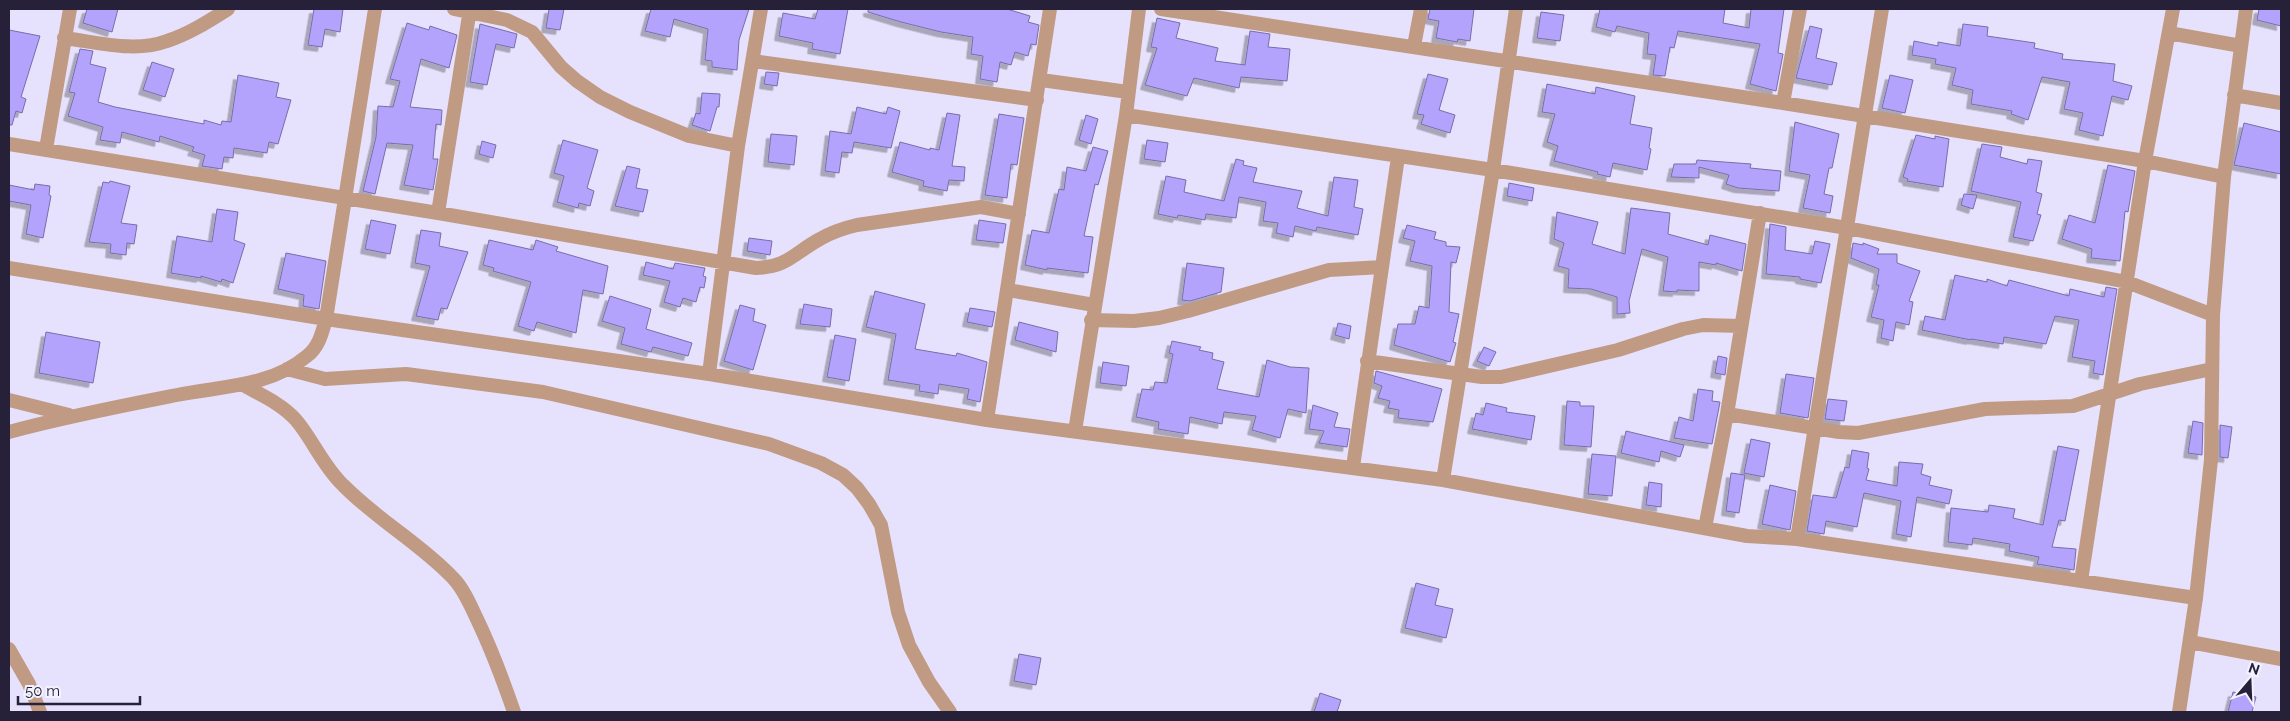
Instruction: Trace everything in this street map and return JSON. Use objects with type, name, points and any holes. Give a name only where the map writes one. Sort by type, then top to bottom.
[{"type":"street","points":[[46,150],[70,9]]},
{"type":"street","points":[[64,38],[120,45],[148,45],[166,42],[201,26],[228,9]]},
{"type":"street","points":[[9,432],[71,416],[196,391],[258,382],[287,370],[306,357],[317,346],[326,320],[375,9]]},
{"type":"street","points":[[454,9],[470,10],[507,20],[532,32],[561,67],[600,97],[676,132],[738,146]]},
{"type":"street","points":[[709,374],[738,146],[762,9]]},
{"type":"street","points":[[987,420],[1041,80],[1050,9]]},
{"type":"street","points":[[1075,431],[1091,320],[1126,115],[1139,9]]},
{"type":"street","points":[[1161,9],[1784,103],[2145,161],[2224,177]]},
{"type":"street","points":[[1414,46],[1421,9]]},
{"type":"street","points":[[1444,480],[1493,170],[1516,9]]},
{"type":"street","points":[[1784,103],[1800,9]]},
{"type":"street","points":[[1797,539],[1882,9]]},
{"type":"street","points":[[2081,581],[2145,161],[2173,9]]},
{"type":"street","points":[[2179,712],[2196,598],[2211,460],[2213,315],[2224,177],[2246,9]]},
{"type":"street","points":[[438,213],[470,10]]},
{"type":"street","points":[[2169,33],[2241,46]]},
{"type":"street","points":[[753,61],[1037,100]]},
{"type":"street","points":[[1041,80],[1128,92]]},
{"type":"street","points":[[2234,95],[2281,103]]},
{"type":"street","points":[[1126,115],[1493,170],[1847,228],[2127,282],[2213,315]]},
{"type":"street","points":[[9,144],[438,213],[756,268],[768,268],[784,264],[819,239],[839,230],[857,225],[980,207],[1019,214]]},
{"type":"street","points":[[1353,467],[1398,157]]},
{"type":"street","points":[[1706,528],[1760,214]]},
{"type":"street","points":[[1091,320],[1134,321],[1159,318],[1197,309],[1329,270],[1382,267]]},
{"type":"street","points":[[9,268],[326,320],[709,374],[987,420],[1444,480],[1747,536],[1797,539],[2196,598]]},
{"type":"street","points":[[1008,290],[1094,305]]},
{"type":"street","points":[[1367,361],[1501,377],[1618,350],[1683,329],[1704,325],[1741,326]]},
{"type":"street","points":[[287,370],[325,379],[406,374],[558,395],[768,444],[821,463],[843,475],[857,488],[870,504],[881,525],[898,612],[909,644],[929,682],[950,712]]},
{"type":"street","points":[[1727,414],[1858,433],[1985,409],[2073,406],[2140,384],[2212,370]]},
{"type":"street","points":[[243,385],[287,410],[298,422],[342,484],[385,523],[436,560],[455,580],[469,602],[494,655],[514,712]]},
{"type":"street","points":[[9,400],[71,416]]},
{"type":"street","points":[[2190,642],[2281,659]]},
{"type":"street","points":[[9,649],[29,684],[40,712]]},
{"type":"building","points":[[87,9],[118,9],[112,32],[83,23]]},
{"type":"building","points":[[314,9],[343,9],[340,32],[325,29],[322,47],[308,45]]},
{"type":"building","points":[[549,9],[564,9],[560,30],[546,28]]},
{"type":"building","points":[[651,9],[749,9],[739,40],[737,70],[712,67],[712,61],[705,60],[708,29],[674,19],[670,37],[645,31]]},
{"type":"building","points":[[818,9],[848,9],[840,54],[812,49],[813,43],[779,36],[783,13],[815,19]]},
{"type":"building","points":[[868,9],[1007,9],[1030,16],[1028,22],[1039,25],[1036,45],[1031,44],[1028,56],[1015,52],[1011,65],[1000,62],[997,82],[980,79],[983,56],[971,54],[973,37],[941,32],[901,22],[868,12]]},
{"type":"building","points":[[1430,9],[1474,9],[1470,41],[1458,39],[1457,42],[1436,38],[1439,21],[1428,19]]},
{"type":"building","points":[[1600,9],[1725,9],[1723,23],[1749,28],[1751,9],[1784,9],[1778,53],[1783,54],[1776,91],[1750,84],[1760,44],[1678,31],[1674,48],[1670,47],[1665,76],[1653,75],[1656,55],[1647,54],[1649,33],[1617,26],[1615,32],[1596,27]]},
{"type":"building","points":[[2259,9],[2281,9],[2281,26],[2257,20]]},
{"type":"building","points":[[1541,12],[1564,15],[1560,41],[1537,38]]},
{"type":"building","points":[[1157,18],[1180,23],[1176,38],[1218,48],[1215,61],[1245,65],[1250,31],[1270,34],[1268,47],[1290,49],[1287,81],[1241,77],[1239,88],[1194,78],[1187,96],[1145,85],[1157,48],[1151,47]]},
{"type":"building","points":[[407,23],[429,30],[430,26],[457,35],[449,68],[421,59],[410,107],[442,110],[441,125],[436,124],[433,159],[438,159],[433,190],[404,185],[413,145],[387,143],[375,194],[363,191],[376,137],[378,106],[393,107],[400,81],[390,79]]},
{"type":"building","points":[[480,24],[517,34],[514,48],[496,44],[487,85],[470,82]]},
{"type":"building","points":[[1963,24],[1988,27],[1987,36],[2035,43],[2034,48],[2063,54],[2062,59],[2115,64],[2113,81],[2132,86],[2128,100],[2112,96],[2103,136],[2079,130],[2083,113],[2064,109],[2070,82],[2042,77],[2028,120],[2011,114],[2012,111],[1971,104],[1973,90],[1952,85],[1956,68],[1935,64],[1936,59],[1912,55],[1914,41],[1938,46],[1938,42],[1960,46]]},
{"type":"building","points":[[1810,26],[1822,29],[1816,58],[1837,63],[1832,85],[1796,78]]},
{"type":"building","points":[[9,30],[40,36],[21,97],[26,99],[22,113],[16,111],[12,125],[9,125]]},
{"type":"building","points":[[80,49],[93,51],[90,64],[106,68],[98,102],[204,124],[204,120],[221,125],[222,121],[231,122],[238,75],[279,83],[276,97],[291,100],[278,144],[269,142],[267,153],[234,148],[233,158],[224,157],[222,169],[202,166],[205,155],[192,151],[194,147],[160,136],[159,142],[122,132],[120,143],[100,140],[103,127],[68,116],[75,93],[69,92]]},
{"type":"building","points":[[152,62],[174,69],[165,97],[143,90]]},
{"type":"building","points":[[766,72],[779,73],[777,86],[764,84]]},
{"type":"building","points":[[1428,74],[1448,79],[1439,110],[1455,115],[1450,133],[1421,124],[1424,115],[1417,114]]},
{"type":"building","points":[[1890,75],[1913,80],[1905,113],[1882,108]]},
{"type":"building","points":[[1547,84],[1595,94],[1596,87],[1635,96],[1630,124],[1652,128],[1647,170],[1613,163],[1610,177],[1597,174],[1598,172],[1554,161],[1558,146],[1547,142],[1555,114],[1542,112]]},
{"type":"building","points":[[702,93],[720,94],[719,107],[717,107],[710,131],[692,125],[696,113],[700,114]]},
{"type":"building","points":[[857,107],[886,114],[888,107],[900,111],[891,148],[854,142],[852,153],[842,152],[839,173],[825,171],[830,131],[851,134]]},
{"type":"building","points":[[947,113],[960,115],[952,166],[965,167],[964,181],[949,180],[947,191],[923,186],[924,181],[892,172],[900,142],[930,150],[930,148],[939,150]]},
{"type":"building","points":[[999,114],[1024,118],[1017,165],[1011,164],[1007,198],[985,195]]},
{"type":"building","points":[[1086,115],[1098,119],[1091,144],[1079,140]]},
{"type":"building","points":[[1795,122],[1839,134],[1824,194],[1833,196],[1830,213],[1803,208],[1810,175],[1789,171]]},
{"type":"building","points":[[2244,123],[2281,132],[2281,174],[2234,165]]},
{"type":"building","points":[[771,134],[797,136],[794,165],[768,162]]},
{"type":"building","points":[[1916,135],[1935,139],[1935,136],[1949,139],[1943,187],[1907,181],[1908,179],[1903,177]]},
{"type":"building","points":[[563,140],[598,150],[587,188],[594,191],[590,206],[579,203],[578,208],[557,202],[564,176],[554,173]]},
{"type":"building","points":[[1147,140],[1168,143],[1165,162],[1144,159]]},
{"type":"building","points":[[482,141],[496,145],[493,158],[479,154]]},
{"type":"building","points":[[1982,144],[2002,147],[2000,157],[2027,164],[2028,159],[2042,161],[2036,192],[2042,194],[2037,214],[2041,215],[2033,241],[2013,237],[2021,202],[1971,191]]},
{"type":"building","points":[[1093,147],[1108,151],[1098,185],[1095,184],[1084,236],[1093,237],[1088,273],[1047,268],[1047,270],[1025,265],[1032,230],[1049,233],[1059,189],[1064,190],[1067,167],[1086,171]]},
{"type":"building","points":[[1236,159],[1244,161],[1243,165],[1257,168],[1253,182],[1302,191],[1297,208],[1328,216],[1334,177],[1358,180],[1354,207],[1363,209],[1358,235],[1317,227],[1316,231],[1295,226],[1293,237],[1276,233],[1278,223],[1263,221],[1266,202],[1239,197],[1236,218],[1206,214],[1205,220],[1178,215],[1177,218],[1158,214],[1166,176],[1186,180],[1184,192],[1224,201]]},
{"type":"building","points":[[1697,160],[1751,164],[1750,168],[1781,171],[1779,191],[1738,188],[1726,184],[1729,175],[1699,167],[1699,178],[1671,177],[1674,164],[1696,164]]},
{"type":"building","points":[[2108,165],[2135,171],[2128,212],[2125,211],[2120,261],[2091,258],[2092,249],[2062,239],[2069,215],[2095,223]]},
{"type":"building","points":[[627,166],[640,169],[636,188],[648,190],[643,212],[615,206]]},
{"type":"building","points":[[110,181],[130,186],[121,223],[137,225],[134,244],[127,243],[126,255],[110,253],[111,244],[89,242],[103,182],[109,183]]},
{"type":"building","points":[[1509,183],[1534,188],[1532,201],[1507,196]]},
{"type":"building","points":[[35,184],[50,186],[49,195],[51,196],[43,238],[26,234],[31,205],[9,201],[9,185],[34,190]]},
{"type":"building","points":[[1964,194],[1977,195],[1973,209],[1961,205]]},
{"type":"building","points":[[1631,208],[1670,213],[1668,234],[1708,245],[1710,235],[1746,244],[1742,271],[1716,263],[1716,265],[1699,262],[1699,291],[1663,291],[1668,257],[1642,249],[1629,301],[1630,313],[1617,314],[1617,297],[1591,289],[1568,288],[1569,269],[1558,266],[1564,243],[1554,239],[1557,212],[1598,222],[1592,244],[1625,254]]},
{"type":"building","points":[[217,209],[238,212],[234,240],[245,244],[233,283],[222,279],[221,282],[201,276],[201,278],[171,273],[177,236],[212,242]]},
{"type":"building","points":[[371,220],[396,225],[390,254],[365,249]]},
{"type":"building","points":[[979,220],[1006,224],[1003,243],[976,240]]},
{"type":"building","points":[[1770,224],[1786,227],[1785,250],[1812,254],[1815,241],[1830,244],[1821,283],[1800,279],[1800,277],[1766,274]]},
{"type":"building","points":[[1407,225],[1436,232],[1434,239],[1446,242],[1446,246],[1460,247],[1456,263],[1451,262],[1449,312],[1459,314],[1453,342],[1456,343],[1450,362],[1394,345],[1398,324],[1415,324],[1419,306],[1429,308],[1432,266],[1410,261],[1415,241],[1403,238]]},
{"type":"building","points":[[421,230],[441,233],[439,246],[468,252],[447,309],[441,308],[438,320],[416,316],[430,266],[415,263]]},
{"type":"building","points":[[749,238],[772,241],[770,255],[747,251]]},
{"type":"building","points":[[489,240],[533,250],[536,240],[558,247],[556,251],[608,266],[603,294],[583,290],[576,333],[537,322],[534,331],[518,326],[531,282],[493,271],[494,268],[483,265]]},
{"type":"building","points":[[1853,243],[1863,245],[1863,243],[1879,249],[1877,254],[1897,254],[1897,263],[1920,271],[1909,301],[1913,302],[1909,325],[1896,322],[1893,341],[1881,338],[1884,320],[1871,317],[1879,285],[1876,285],[1879,269],[1851,258]]},
{"type":"building","points":[[286,253],[326,261],[319,309],[303,306],[304,295],[278,289]]},
{"type":"building","points":[[646,262],[673,269],[675,263],[705,268],[703,276],[706,277],[704,288],[700,287],[696,302],[683,298],[680,307],[664,302],[670,281],[643,275]]},
{"type":"building","points":[[1187,263],[1224,268],[1221,292],[1190,301],[1182,300]]},
{"type":"building","points":[[1955,275],[1987,282],[1987,279],[2007,286],[2009,280],[2069,296],[2070,289],[2104,297],[2106,287],[2117,289],[2103,375],[2093,373],[2095,361],[2072,357],[2079,320],[2055,316],[2046,344],[2004,337],[2003,344],[1971,340],[1922,330],[1925,316],[1945,320]]},
{"type":"building","points":[[875,291],[925,304],[915,349],[956,356],[957,353],[987,362],[980,402],[967,399],[969,389],[939,384],[938,394],[919,391],[920,385],[888,380],[896,334],[866,327]]},
{"type":"building","points":[[610,296],[651,309],[646,329],[692,343],[688,356],[653,347],[651,352],[621,344],[625,328],[602,321]]},
{"type":"building","points":[[804,304],[832,309],[830,327],[800,324]]},
{"type":"building","points":[[740,305],[755,309],[753,321],[766,325],[753,370],[724,361]]},
{"type":"building","points":[[970,308],[995,312],[992,327],[967,322]]},
{"type":"building","points":[[1019,322],[1058,332],[1056,352],[1015,340]]},
{"type":"building","points":[[1338,323],[1351,326],[1349,339],[1335,335]]},
{"type":"building","points":[[46,332],[100,342],[93,383],[39,373]]},
{"type":"building","points":[[835,335],[856,339],[849,381],[827,377]]},
{"type":"building","points":[[1172,341],[1201,347],[1199,350],[1213,353],[1212,359],[1224,362],[1217,389],[1259,397],[1267,360],[1290,367],[1309,368],[1306,413],[1288,409],[1280,438],[1252,430],[1256,416],[1224,412],[1222,424],[1190,417],[1188,434],[1158,429],[1159,422],[1136,417],[1142,389],[1153,390],[1155,382],[1167,383],[1173,354],[1169,353]]},
{"type":"building","points":[[1484,347],[1496,352],[1489,366],[1477,361]]},
{"type":"building","points":[[1718,356],[1727,358],[1725,375],[1715,373]]},
{"type":"building","points":[[1103,362],[1129,366],[1126,386],[1100,383]]},
{"type":"building","points":[[1376,371],[1442,389],[1433,422],[1398,418],[1399,410],[1388,408],[1390,401],[1378,398],[1382,386],[1374,383]]},
{"type":"building","points":[[1786,374],[1814,378],[1808,418],[1780,413]]},
{"type":"building","points":[[1698,389],[1713,391],[1712,401],[1720,402],[1712,444],[1674,438],[1679,417],[1693,421]]},
{"type":"building","points":[[1828,399],[1847,401],[1844,421],[1825,419]]},
{"type":"building","points":[[1567,401],[1580,402],[1580,406],[1594,406],[1591,447],[1564,445]]},
{"type":"building","points":[[1486,403],[1507,408],[1506,412],[1535,416],[1531,440],[1472,429],[1476,413],[1483,415]]},
{"type":"building","points":[[1313,405],[1338,413],[1334,427],[1350,429],[1347,447],[1319,443],[1324,431],[1309,429]]},
{"type":"building","points":[[2193,421],[2203,423],[2202,455],[2188,453]]},
{"type":"building","points":[[2220,425],[2232,427],[2228,458],[2220,457]]},
{"type":"building","points":[[1626,431],[1684,445],[1680,457],[1661,451],[1659,462],[1621,453]]},
{"type":"building","points":[[1751,439],[1770,443],[1764,477],[1744,473]]},
{"type":"building","points":[[2058,446],[2079,450],[2065,521],[2059,520],[2052,547],[2076,549],[2074,570],[2037,564],[2039,557],[2009,551],[2010,544],[1973,538],[1972,545],[1948,542],[1951,508],[1988,512],[1989,505],[2015,509],[2013,518],[2043,525]]},
{"type":"building","points":[[1852,450],[1869,453],[1867,468],[1869,469],[1866,480],[1897,486],[1899,462],[1923,464],[1921,474],[1931,477],[1929,485],[1952,490],[1949,504],[1917,497],[1911,537],[1896,534],[1901,501],[1864,493],[1857,527],[1826,521],[1824,534],[1807,531],[1813,495],[1836,498],[1845,467],[1849,468]]},
{"type":"building","points":[[1592,454],[1616,456],[1612,496],[1588,494]]},
{"type":"building","points":[[1731,473],[1745,475],[1739,513],[1726,511]]},
{"type":"building","points":[[1649,482],[1662,484],[1661,507],[1646,505]]},
{"type":"building","points":[[1770,485],[1796,491],[1790,530],[1762,524]]},
{"type":"building","points":[[1416,583],[1439,589],[1435,605],[1453,609],[1446,638],[1405,628]]},
{"type":"building","points":[[1019,654],[1041,658],[1036,685],[1014,681]]},
{"type":"building","points":[[2233,692],[2256,697],[2252,712],[2228,712]]},
{"type":"building","points":[[1320,693],[1341,700],[1337,712],[1314,712]]}]
